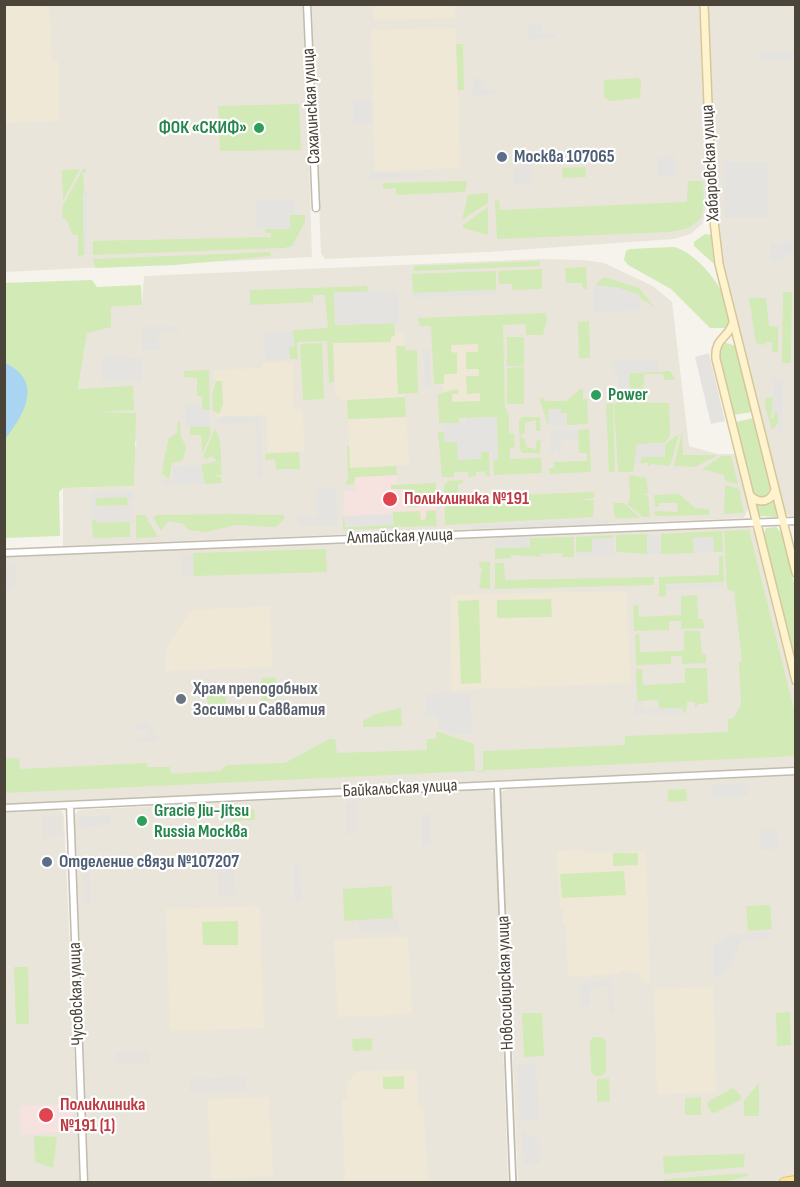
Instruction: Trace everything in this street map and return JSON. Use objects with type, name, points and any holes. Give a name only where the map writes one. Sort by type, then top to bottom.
[{"type":"main road","name":"Хабаровская улица","points":[[704,4],[713,220],[719,264],[795,573]]},
{"type":"main road","points":[[733,319],[731,328],[717,345],[716,359],[795,679]]},
{"type":"main road","points":[[722,338],[735,340],[739,346]]},
{"type":"main road","points":[[749,493],[758,501],[766,501],[773,496],[775,488]]},
{"type":"main road","points":[[784,1182],[795,1180]]},
{"type":"street","name":"Сахалинская улица","points":[[308,4],[316,208]]},
{"type":"street","name":"Алтайская улица","points":[[4,553],[795,521]]},
{"type":"street","name":"Байкальская улица","points":[[4,808],[795,771]]},
{"type":"street","name":"Новосибирская улица","points":[[497,784],[513,1182]]},
{"type":"street","name":"Чусовская улица","points":[[70,805],[84,1182]]},
{"type":"shaded area","points":[[4,5],[304,5],[312,257],[5,272]]},
{"type":"shaded area","points":[[4,5],[49,7],[52,62],[59,62],[59,121],[5,123]]},
{"type":"shaded area","points":[[311,5],[699,5],[707,198],[703,223],[691,234],[674,239],[488,252],[325,259],[321,253]]},
{"type":"shaded area","points":[[374,5],[455,5],[455,18],[374,20]]},
{"type":"shaded area","points":[[708,5],[795,5],[795,517],[789,516],[784,511],[723,266],[718,225]]},
{"type":"shaded area","points":[[542,24],[542,34],[555,34],[555,38],[528,39],[528,25]]},
{"type":"shaded area","points":[[456,28],[460,168],[375,171],[371,30]]},
{"type":"shaded area","points":[[759,51],[795,51],[795,59],[759,59]]},
{"type":"shaded area","points":[[473,78],[484,78],[485,89],[497,89],[497,95],[473,95]]},
{"type":"shaded area","points":[[353,100],[371,100],[372,123],[354,124]]},
{"type":"shaded area","points":[[519,157],[531,157],[532,184],[513,185],[513,168],[520,167]]},
{"type":"shaded area","points":[[675,157],[676,176],[658,177],[657,158]]},
{"type":"shaded area","points":[[724,162],[768,162],[768,218],[725,218]]},
{"type":"shaded area","points":[[369,173],[421,173],[422,177],[370,180]]},
{"type":"shaded area","points":[[83,193],[87,193],[87,255],[84,255]]},
{"type":"shaded area","points":[[256,200],[295,200],[295,215],[290,215],[290,229],[256,229]]},
{"type":"shaded area","points":[[769,227],[772,243],[795,241],[795,254],[785,255],[785,261],[771,262]]},
{"type":"shaded area","points":[[539,259],[604,263],[653,286],[672,302],[689,446],[717,454],[736,454],[749,507],[744,518],[63,546],[63,488],[134,486],[133,451],[137,442],[95,413],[94,389],[78,389],[87,332],[111,307],[142,305],[144,276]]},
{"type":"shaded area","points":[[593,286],[616,287],[640,295],[640,310],[594,313]]},
{"type":"shaded area","points":[[496,290],[497,295],[413,298],[413,293]]},
{"type":"shaded area","points":[[398,291],[399,323],[335,325],[334,292]]},
{"type":"shaded area","points":[[502,323],[505,408],[445,409],[443,385],[438,385],[436,326]]},
{"type":"shaded area","points":[[179,326],[179,331],[159,332],[159,336],[156,336],[159,339],[160,350],[142,350],[141,327]]},
{"type":"shaded area","points":[[264,332],[293,332],[294,347],[289,347],[290,359],[265,360]]},
{"type":"shaded area","points":[[404,332],[405,351],[417,350],[418,393],[405,394],[409,465],[350,468],[347,401],[335,396],[333,334]]},
{"type":"shaded area","points":[[423,350],[429,350],[432,386],[425,387]]},
{"type":"shaded area","points":[[709,353],[725,421],[711,424],[695,357]]},
{"type":"shaded area","points":[[102,357],[142,358],[142,382],[101,380]]},
{"type":"shaded area","points":[[658,359],[659,372],[629,373],[630,397],[618,397],[618,373],[613,373],[613,361]]},
{"type":"shaded area","points":[[293,362],[294,409],[303,409],[304,451],[268,452],[266,415],[216,417],[214,370],[262,368],[262,363]]},
{"type":"shaded area","points":[[783,377],[783,432],[778,432],[778,413],[773,413],[773,378]]},
{"type":"shaded area","points":[[185,405],[202,405],[203,410],[210,410],[210,427],[185,427]]},
{"type":"shaded area","points":[[548,409],[561,409],[561,413],[567,413],[567,425],[550,426]]},
{"type":"shaded area","points":[[217,417],[260,417],[263,476],[258,476],[256,422],[217,424]]},
{"type":"shaded area","points":[[497,417],[498,459],[491,459],[491,452],[481,452],[481,459],[458,460],[457,442],[444,442],[444,423],[466,423],[466,418]]},
{"type":"shaded area","points":[[578,429],[578,440],[561,441],[561,453],[557,453],[556,445],[554,445],[554,453],[550,453],[550,431]]},
{"type":"shaded area","points":[[664,443],[665,457],[642,457],[639,464],[635,464],[637,444]]},
{"type":"shaded area","points":[[201,465],[205,484],[163,485],[163,481],[173,480],[173,466]]},
{"type":"shaded area","name":"Поликлиника №191","points":[[397,475],[397,485],[409,484],[436,492],[437,523],[345,527],[344,491],[356,491],[355,477]]},
{"type":"shaded area","points":[[316,488],[336,489],[338,526],[299,526],[298,517],[317,517]]},
{"type":"shaded area","points":[[132,492],[133,501],[128,501],[127,497],[96,498],[96,520],[92,520],[91,493]]},
{"type":"shaded area","points":[[132,505],[132,522],[96,523],[96,506]]},
{"type":"shaded area","points":[[393,514],[394,525],[345,527],[345,516]]},
{"type":"shaded area","points":[[606,519],[610,524],[473,529],[472,526]]},
{"type":"shaded area","points":[[749,527],[754,530],[795,694],[795,767],[5,804],[4,557]]},
{"type":"shaded area","points":[[647,534],[661,537],[661,554],[647,554]]},
{"type":"shaded area","points":[[713,537],[714,552],[694,553],[693,538]]},
{"type":"shaded area","points":[[530,538],[530,547],[495,548],[494,539]]},
{"type":"shaded area","points":[[613,538],[614,555],[576,557],[576,552],[592,552],[592,539]]},
{"type":"shaded area","points":[[193,553],[194,576],[182,576],[181,554]]},
{"type":"shaded area","points":[[15,561],[16,585],[10,591],[5,592],[5,562]]},
{"type":"shaded area","points":[[724,583],[724,588],[666,590],[666,585]]},
{"type":"shaded area","points":[[626,591],[631,683],[452,690],[450,595]]},
{"type":"shaded area","points":[[270,606],[272,667],[165,671],[167,647],[191,610]]},
{"type":"shaded area","points":[[470,693],[472,734],[451,734],[439,729],[438,715],[426,715],[426,694]]},
{"type":"shaded area","points":[[635,701],[643,701],[643,709],[683,708],[683,713],[635,714]]},
{"type":"shaded area","points":[[135,723],[149,723],[157,741],[136,742],[136,738],[147,737],[147,730],[135,730]]},
{"type":"shaded area","points":[[795,775],[795,1178],[776,1182],[518,1182],[501,792],[508,789]]},
{"type":"shaded area","points":[[747,783],[748,796],[712,798],[711,785]]},
{"type":"shaded area","points":[[488,789],[494,793],[508,1182],[87,1182],[73,816],[79,810]]},
{"type":"shaded area","points":[[355,802],[357,833],[347,834],[346,803]]},
{"type":"shaded area","points":[[62,811],[64,816],[80,1182],[5,1182],[4,812]]},
{"type":"shaded area","points":[[430,814],[431,846],[422,846],[421,815]]},
{"type":"shaded area","points":[[61,815],[62,833],[43,840],[42,816]]},
{"type":"shaded area","points":[[110,815],[111,825],[79,827],[78,817]]},
{"type":"shaded area","points":[[777,829],[779,849],[760,850],[759,830]]},
{"type":"shaded area","points":[[584,849],[584,853],[646,851],[650,983],[641,980],[640,973],[621,971],[619,974],[568,976],[566,923],[563,923],[563,908],[560,908],[557,851]]},
{"type":"shaded area","points":[[234,863],[235,895],[219,896],[217,865]]},
{"type":"shaded area","points":[[294,864],[300,864],[302,901],[295,901]]},
{"type":"shaded area","points":[[89,868],[91,904],[84,904],[83,869]]},
{"type":"shaded area","points":[[260,906],[264,1028],[170,1031],[166,909]]},
{"type":"shaded area","points":[[399,918],[399,931],[359,933],[359,920]]},
{"type":"shaded area","points":[[770,932],[771,938],[741,941],[729,968],[719,977],[714,977],[713,945],[729,935]]},
{"type":"shaded area","points":[[408,937],[412,1014],[338,1017],[334,940]]},
{"type":"shaded area","points":[[611,981],[613,1012],[609,1013],[608,986],[590,987],[590,1006],[581,1007],[580,983]]},
{"type":"shaded area","points":[[713,987],[716,1092],[657,1094],[654,989]]},
{"type":"shaded area","points":[[150,1051],[150,1063],[116,1063],[116,1052]]},
{"type":"shaded area","points":[[536,1064],[539,1120],[520,1121],[517,1065]]},
{"type":"shaded area","points":[[417,1070],[418,1105],[423,1106],[428,1182],[345,1182],[342,1101],[347,1099],[347,1083],[356,1071]]},
{"type":"shaded area","points":[[245,1077],[246,1090],[189,1092],[189,1079]]},
{"type":"shaded area","points":[[269,1097],[273,1176],[211,1179],[208,1100]]},
{"type":"shaded area","name":"Поликлиника №191 (1)","points":[[72,1104],[73,1130],[21,1135],[20,1106]]},
{"type":"shaded area","points":[[522,1130],[539,1140],[541,1163],[524,1164]]},
{"type":"green space","points":[[456,44],[463,44],[464,90],[458,90]]},
{"type":"green space","points":[[638,78],[641,81],[640,98],[610,101],[604,97],[604,80]]},
{"type":"green space","name":"ФОК «СКИФ»","points":[[299,104],[301,150],[220,151],[218,106]]},
{"type":"green space","points":[[585,167],[586,177],[563,178],[562,168]]},
{"type":"green space","points":[[80,169],[63,200],[62,170]]},
{"type":"green space","points":[[83,169],[86,169],[86,172],[83,172],[84,191],[87,193],[83,194],[84,255],[78,256],[78,235],[72,235],[67,220],[62,218],[63,205]]},
{"type":"green space","points":[[467,181],[465,192],[396,195],[396,188],[383,189],[383,183]]},
{"type":"green space","points":[[688,181],[703,181],[704,204],[701,218],[689,228],[670,232],[497,239],[495,201],[499,200],[500,210],[687,202]]},
{"type":"green space","points":[[488,193],[488,203],[462,220],[468,195]]},
{"type":"green space","points":[[488,207],[488,235],[463,228],[463,225]]},
{"type":"green space","points":[[290,215],[305,215],[305,222],[292,246],[284,248],[93,255],[93,241],[271,237],[271,233],[265,233],[265,229],[290,229]]},
{"type":"green space","points":[[705,234],[711,235],[714,264],[694,246],[694,242]]},
{"type":"green space","points":[[673,247],[694,258],[715,281],[728,307],[729,319],[726,328],[710,328],[671,289],[628,265],[624,260],[626,251],[630,249]]},
{"type":"green space","points":[[270,252],[271,256],[175,265],[95,268],[93,259]]},
{"type":"green space","points":[[540,261],[540,266],[413,271],[415,266]]},
{"type":"green space","points":[[586,267],[587,289],[583,289],[582,283],[566,283],[565,268]]},
{"type":"green space","points":[[542,269],[542,289],[512,290],[512,284],[499,284],[498,271]]},
{"type":"green space","points":[[496,271],[496,290],[413,293],[412,274]]},
{"type":"green space","points":[[604,277],[639,288],[656,309],[642,298],[627,292],[595,285]]},
{"type":"green space","points":[[92,280],[97,287],[141,285],[142,305],[111,307],[111,327],[87,333],[78,389],[133,386],[134,410],[95,412],[136,413],[134,486],[63,488],[59,492],[60,536],[5,538],[4,283]]},
{"type":"green space","points":[[367,286],[368,292],[334,293],[335,325],[394,323],[395,336],[391,337],[391,342],[333,343],[334,382],[329,383],[327,341],[297,342],[298,359],[290,359],[289,347],[294,347],[293,330],[328,328],[325,295],[313,295],[313,302],[250,305],[250,290]]},
{"type":"green space","points":[[783,292],[792,292],[791,363],[782,363]]},
{"type":"green space","points":[[749,298],[766,298],[769,326],[778,327],[778,352],[772,352],[772,342],[765,342],[765,345],[756,343]]},
{"type":"green space","points":[[545,313],[547,319],[543,335],[526,335],[526,324],[503,325],[505,407],[509,415],[509,434],[514,434],[515,447],[510,448],[510,459],[541,458],[542,473],[494,475],[493,460],[498,459],[496,417],[459,418],[459,423],[439,423],[438,394],[458,389],[458,394],[452,394],[452,402],[480,401],[480,393],[467,394],[466,376],[479,376],[479,369],[466,369],[466,352],[478,352],[478,344],[451,345],[451,352],[457,353],[457,374],[444,374],[444,384],[434,384],[431,326],[420,326],[418,318]]},
{"type":"green space","points":[[589,321],[590,358],[579,358],[578,322]]},
{"type":"green space","points":[[507,337],[524,337],[524,366],[507,366]]},
{"type":"green space","points":[[724,342],[736,346],[752,412],[734,415],[718,353]]},
{"type":"green space","points":[[322,343],[324,399],[303,400],[300,344]]},
{"type":"green space","points":[[396,346],[405,346],[406,351],[417,350],[418,393],[398,394]]},
{"type":"green space","points":[[524,367],[524,404],[507,404],[507,368]]},
{"type":"green space","points":[[209,370],[210,410],[202,410],[202,396],[197,396],[197,378],[184,377],[184,371]]},
{"type":"green space","points":[[670,371],[676,380],[664,380],[663,374],[644,374],[643,397],[630,397],[629,373]]},
{"type":"green space","points":[[216,381],[222,381],[223,404],[219,414],[213,411],[212,395]]},
{"type":"green space","points":[[583,389],[583,399],[587,399],[588,424],[567,425],[567,413],[561,413],[560,409],[549,409],[548,426],[540,400],[542,397],[546,401],[567,401]]},
{"type":"green space","points":[[405,397],[406,417],[348,419],[347,400]]},
{"type":"green space","points":[[773,397],[771,418],[774,418],[774,413],[779,413],[778,423],[772,430],[765,407],[766,398]]},
{"type":"green space","points":[[613,403],[615,472],[609,472],[606,404]]},
{"type":"green space","points":[[616,403],[669,403],[670,436],[664,443],[637,444],[633,472],[618,472],[614,406]]},
{"type":"green space","points":[[522,417],[540,417],[541,431],[536,431],[536,420],[525,423],[525,433],[521,434],[521,438],[525,439],[526,447],[536,449],[536,441],[541,440],[540,453],[523,453],[520,450],[519,421]]},
{"type":"green space","points":[[753,418],[771,487],[765,498],[759,498],[753,492],[736,422]]},
{"type":"green space","points":[[180,421],[181,437],[186,447],[183,460],[172,463],[169,479],[162,474],[164,460],[169,438],[177,433],[177,424]]},
{"type":"green space","points":[[190,427],[210,427],[211,434],[202,454],[201,435],[190,435]]},
{"type":"green space","points":[[215,429],[220,445],[222,474],[217,476],[217,470],[216,477],[221,477],[222,483],[205,484],[201,465],[217,461],[212,456],[206,459],[203,457]]},
{"type":"green space","points":[[589,429],[591,472],[550,474],[549,468],[554,468],[554,462],[587,461],[587,453],[579,453],[578,430]]},
{"type":"green space","points":[[438,432],[444,432],[445,442],[457,442],[481,459],[480,452],[489,452],[490,476],[486,476],[485,471],[476,472],[476,476],[468,477],[468,472],[454,472],[454,477],[442,477]]},
{"type":"green space","points":[[682,432],[683,455],[718,455],[695,467],[674,466]]},
{"type":"green space","points":[[679,434],[670,466],[652,464],[648,466],[648,463],[640,463],[642,457],[665,456],[665,444]]},
{"type":"green space","points":[[347,446],[349,446],[350,468],[396,466],[397,475],[356,477],[353,484],[345,485],[348,479]]},
{"type":"green space","points":[[299,452],[300,469],[276,469],[275,459],[265,460],[265,454]]},
{"type":"green space","points":[[722,456],[731,456],[738,484],[725,481],[724,475],[702,469]]},
{"type":"green space","points":[[629,475],[646,478],[648,493],[643,495],[648,495],[650,517],[643,517],[627,504],[630,499]]},
{"type":"green space","points":[[463,480],[463,483],[458,484],[459,497],[594,492],[594,498],[578,500],[594,500],[593,517],[445,525],[444,485],[448,481]]},
{"type":"green space","points":[[436,483],[436,506],[423,506],[433,505],[433,496],[419,496],[419,507],[406,507],[405,489],[391,489],[391,485]]},
{"type":"green space","points":[[725,485],[739,489],[744,513],[724,514]]},
{"type":"green space","points":[[679,494],[695,508],[709,509],[709,515],[655,516],[655,511],[678,512],[677,503],[659,503],[659,507],[655,507],[654,495]]},
{"type":"green space","points":[[127,497],[128,505],[96,506],[96,498]]},
{"type":"green space","points":[[774,502],[777,517],[759,516],[756,505]]},
{"type":"green space","points":[[613,503],[624,503],[640,518],[615,518]]},
{"type":"green space","points":[[436,510],[437,526],[401,527],[399,525],[398,528],[343,530],[343,516],[346,527],[393,525],[393,512],[420,511],[421,520],[426,519],[426,511]]},
{"type":"green space","points":[[136,515],[145,515],[158,537],[136,538]]},
{"type":"green space","points":[[157,515],[283,515],[285,518],[276,527],[236,525],[206,532],[188,530],[184,524],[169,521],[161,531],[153,517]]},
{"type":"green space","points":[[92,520],[96,520],[97,523],[130,522],[130,537],[93,538]]},
{"type":"green space","points":[[776,527],[782,534],[795,587],[795,664],[763,536],[766,528]]},
{"type":"green space","points":[[749,530],[796,717],[795,756],[483,771],[483,751],[625,745],[625,736],[728,732],[728,719],[734,718],[741,704],[739,662],[742,661],[734,591],[727,589],[724,531]]},
{"type":"green space","points":[[722,531],[723,552],[714,552],[713,537],[693,538],[694,553],[661,554],[661,534]]},
{"type":"green space","points":[[647,534],[647,554],[616,552],[616,535]]},
{"type":"green space","points":[[613,535],[613,538],[592,539],[592,552],[576,552],[576,537]]},
{"type":"green space","points":[[574,537],[574,557],[562,557],[562,553],[540,554],[544,557],[511,555],[511,558],[495,559],[495,548],[530,547],[530,538]]},
{"type":"green space","points":[[326,549],[327,572],[194,576],[193,553]]},
{"type":"green space","points":[[719,556],[723,556],[724,582],[666,584],[666,596],[659,597],[659,577],[719,575]]},
{"type":"green space","points":[[479,562],[490,562],[490,589],[479,588],[482,568],[479,567]]},
{"type":"green space","points":[[495,563],[504,563],[505,580],[654,577],[654,585],[495,589]]},
{"type":"green space","points":[[697,595],[698,619],[703,619],[704,628],[681,629],[681,621],[669,621],[669,630],[634,631],[633,606],[638,605],[639,617],[681,615],[681,596]]},
{"type":"green space","points":[[551,599],[552,617],[497,618],[497,600]]},
{"type":"green space","points":[[479,600],[481,683],[461,684],[458,601]]},
{"type":"green space","points":[[684,631],[700,631],[702,654],[706,654],[706,663],[682,664],[682,656],[671,656],[671,664],[636,665],[635,635],[639,634],[640,652],[684,651]]},
{"type":"green space","points":[[685,668],[707,668],[708,703],[698,704],[695,708],[695,702],[687,702],[686,712],[683,713],[682,708],[659,709],[658,700],[637,701],[636,669],[642,669],[643,685],[685,683]]},
{"type":"green space","points":[[276,677],[277,700],[262,701],[261,678]]},
{"type":"green space","points":[[207,685],[225,685],[226,708],[208,708]]},
{"type":"green space","points":[[401,708],[402,726],[363,727],[363,721],[375,714]]},
{"type":"green space","points":[[436,731],[474,744],[475,771],[5,793],[4,759],[19,758],[20,769],[147,763],[147,767],[170,767],[171,774],[220,771],[227,765],[285,763],[329,739],[335,739],[337,753],[427,750],[427,739],[436,739]]},
{"type":"green space","points":[[686,789],[687,801],[668,802],[668,790]]},
{"type":"green space","points":[[254,809],[255,820],[232,821],[231,810]]},
{"type":"green space","points":[[613,853],[638,853],[638,865],[613,866]]},
{"type":"green space","points":[[624,871],[626,895],[562,898],[560,874]]},
{"type":"green space","points":[[391,886],[393,918],[344,921],[343,889]]},
{"type":"green space","points":[[770,905],[772,929],[748,931],[746,906]]},
{"type":"green space","points":[[238,921],[238,945],[203,945],[202,922]]},
{"type":"green space","points":[[14,967],[28,967],[29,1024],[16,1024]]},
{"type":"green space","points":[[790,1012],[791,1045],[777,1046],[776,1013]]},
{"type":"green space","points":[[522,1013],[542,1013],[544,1056],[524,1057]]},
{"type":"green space","points":[[593,1037],[602,1037],[606,1041],[606,1071],[602,1076],[595,1076],[591,1072],[590,1042]]},
{"type":"green space","points":[[372,1038],[372,1050],[353,1051],[352,1039]]},
{"type":"green space","points":[[404,1076],[404,1089],[383,1089],[383,1077]]},
{"type":"green space","points":[[609,1078],[610,1101],[597,1102],[597,1079]]},
{"type":"green space","points":[[759,1083],[759,1116],[744,1116],[744,1101]]},
{"type":"green space","points":[[733,1088],[741,1096],[740,1100],[715,1113],[711,1112],[707,1104],[709,1101]]},
{"type":"green space","points":[[701,1097],[701,1115],[685,1115],[685,1098]]},
{"type":"green space","points":[[34,1136],[57,1137],[53,1168],[35,1162]]},
{"type":"green space","points":[[745,1154],[744,1167],[664,1174],[663,1156]]},
{"type":"green space","points":[[748,1173],[748,1176],[724,1182],[664,1182],[664,1179]]},
{"type":"water","points":[[5,363],[17,370],[24,379],[27,399],[18,420],[5,439]]},
{"type":"place","name":"ФОК «СКИФ»","points":[[259,128]]},
{"type":"place","name":"Москва 107065","points":[[502,157]]},
{"type":"place","name":"Power","points":[[596,395]]},
{"type":"place","name":"Поликлиника №191","points":[[390,499]]},
{"type":"place","name":"Храм преподобных Зосимы и Савватия","points":[[181,699]]},
{"type":"place","name":"Gracie Jiu-Jitsu Russia Москва","points":[[142,821]]},
{"type":"place","name":"Отделение связи №107207","points":[[47,862]]},
{"type":"place","name":"Поликлиника №191 (1)","points":[[46,1115]]}]
